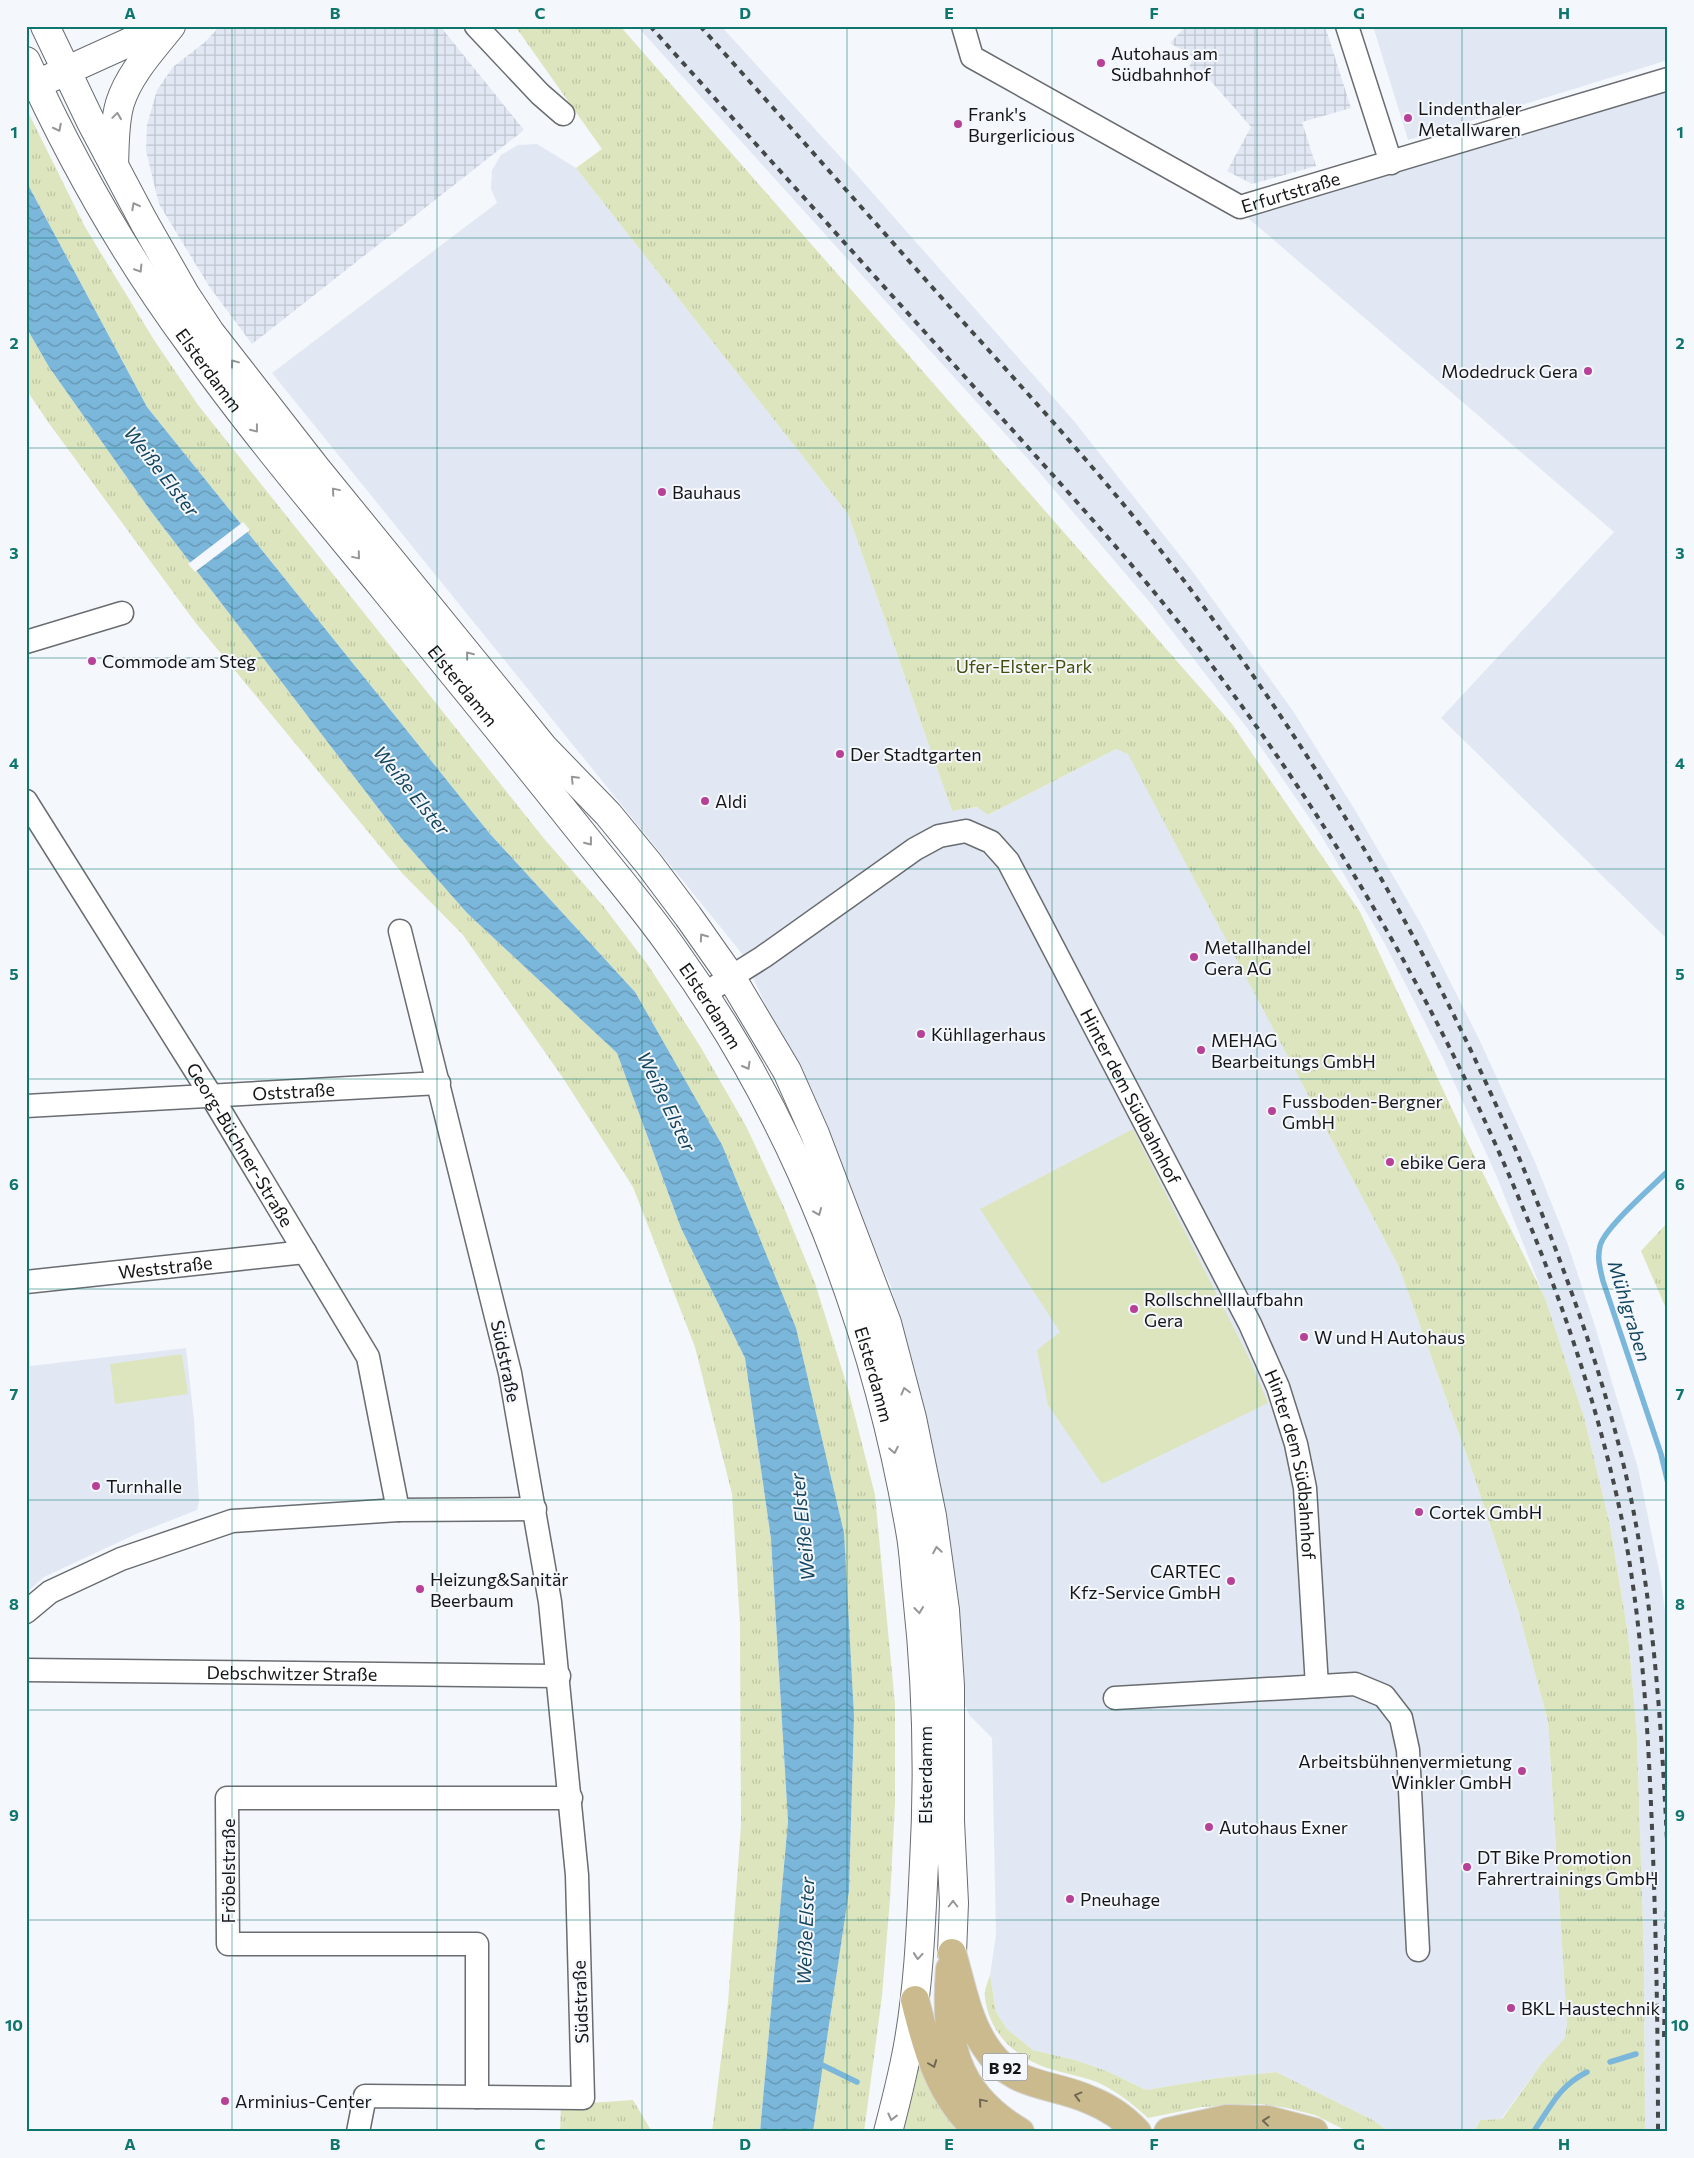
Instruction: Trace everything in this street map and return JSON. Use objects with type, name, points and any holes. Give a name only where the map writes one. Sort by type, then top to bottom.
[{"type":"main road","name":"Elsterdamm","points":[[45,26],[114,165],[185,294],[244,377],[544,748],[608,814],[649,864],[731,977],[787,1071],[815,1134],[887,1323],[912,1418],[932,1516],[945,1610],[950,1686],[950,1822],[954,1902],[952,1953]]},
{"type":"main road","points":[[32,73],[66,71],[165,26]]},
{"type":"main road","points":[[114,165],[115,136],[120,102],[141,64],[171,26]]},
{"type":"main road","name":"Elsterdamm","points":[[32,73],[57,127],[95,196],[136,263],[190,344],[296,482],[542,783],[668,942],[704,994],[761,1091],[806,1183],[836,1256],[862,1331],[889,1427],[912,1540],[923,1649],[926,1828],[915,2000],[900,2088],[888,2132]]},
{"type":"main road","name":"B 92","points":[[952,1953],[948,2017],[953,2048],[960,2070],[985,2107],[1003,2122],[1020,2132]]},
{"type":"main road","name":"B 92","points":[[952,1953],[976,2029],[984,2046],[993,2057],[1010,2072],[1031,2083],[1090,2099],[1129,2124]]},
{"type":"main road","points":[[915,2000],[934,2068],[945,2089],[966,2120],[980,2132]]},
{"type":"main road","points":[[1175,2130],[1227,2119],[1268,2120],[1314,2132]]},
{"type":"street","points":[[476,26],[540,94],[562,114]]},
{"type":"street","name":"Erfurtstraße","points":[[963,26],[972,57],[1240,207],[1668,79]]},
{"type":"street","points":[[1347,26],[1391,163]]},
{"type":"street","points":[[26,642],[122,613]]},
{"type":"street","name":"Georg-Büchner-Straße","points":[[26,801],[212,1097],[368,1356],[398,1510]]},
{"type":"street","name":"Hinter dem Südbahnhof","points":[[704,994],[763,957],[916,849],[939,836],[966,831],[991,842],[1008,861],[1250,1324],[1278,1387],[1296,1444],[1306,1488],[1317,1686]]},
{"type":"street","name":"Südstraße","points":[[358,2132],[365,2096],[583,2098],[576,1875],[550,1602],[510,1373],[400,931]]},
{"type":"street","name":"Oststraße","points":[[26,1106],[439,1083]]},
{"type":"street","name":"Weststraße","points":[[26,1282],[305,1252]]},
{"type":"street","points":[[26,1612],[50,1592],[121,1559],[232,1521],[398,1510],[535,1508]]},
{"type":"street","name":"Debschwitzer Straße","points":[[26,1670],[558,1676]]},
{"type":"street","points":[[1116,1698],[1355,1684],[1384,1696],[1401,1718],[1408,1750],[1418,1950]]},
{"type":"street","name":"Fröbelstraße","points":[[476,2097],[476,1944],[228,1944],[227,1798],[570,1798]]},
{"type":"shaded area","points":[[220,26],[440,26],[524,130],[252,344],[209,286],[159,204],[146,151],[147,125],[157,90],[173,67],[205,42]]},
{"type":"shaded area","points":[[637,26],[721,26],[855,173],[1074,421],[1193,572],[1293,711],[1355,810],[1421,924],[1480,1041],[1535,1162],[1567,1242],[1638,1468],[1661,1580],[1668,1635],[1668,2132],[1645,2132],[1644,1960],[1637,1736],[1628,1634],[1610,1525],[1584,1417],[1545,1299],[1497,1177],[1443,1058],[1385,944],[1319,832],[1254,737],[1152,605],[1028,459]]},
{"type":"shaded area","points":[[1186,26],[1325,26],[1351,108],[1302,122],[1316,166],[1252,184],[1227,171],[1251,127],[1210,80],[1189,67],[1194,57],[1170,43]]},
{"type":"shaded area","points":[[1373,26],[1668,26],[1668,60],[1408,140]]},
{"type":"shaded area","points":[[1668,91],[1668,940],[1441,718],[1614,532],[1248,218]]},
{"type":"shaded area","points":[[537,144],[576,168],[848,514],[952,811],[978,807],[988,815],[1116,749],[1128,753],[1399,1267],[1473,1473],[1518,1610],[1548,1721],[1567,2025],[1566,2038],[1542,2063],[1501,2119],[1480,2120],[1474,2132],[1389,2132],[1373,2120],[1276,2072],[1218,2078],[1146,2090],[1109,2072],[1075,2060],[1033,2050],[1007,2029],[996,2012],[990,1975],[996,1935],[992,1738],[970,1716],[962,1698],[942,1509],[891,1286],[743,955],[272,373],[497,203],[491,189],[492,170],[501,155],[518,145]]},
{"type":"shaded area","points":[[26,1300],[28,1300],[30,1366],[186,1348],[194,1420],[199,1501],[197,1510],[136,1534],[44,1577],[26,1593]]},
{"type":"green space","name":"Ufer-Elster-Park","points":[[515,26],[620,26],[1232,724],[1360,912],[1467,1141],[1545,1298],[1584,1417],[1610,1525],[1628,1634],[1637,1736],[1644,1960],[1645,2132],[1474,2132],[1480,2120],[1502,2119],[1542,2063],[1565,2038],[1567,2025],[1548,1721],[1518,1610],[1473,1473],[1399,1267],[1128,754],[1116,749],[988,815],[977,807],[952,811],[848,514],[576,168],[602,149]]},
{"type":"green space","points":[[26,108],[85,227],[154,340],[198,405],[546,841],[604,907],[648,965],[700,1046],[746,1126],[783,1205],[815,1283],[848,1389],[875,1495],[895,1704],[895,1803],[890,1899],[882,1996],[864,2132],[813,2132],[849,1890],[854,1717],[635,992],[490,834],[147,407],[26,181]]},
{"type":"green space","points":[[26,327],[49,367],[150,510],[401,838],[467,913],[617,1053],[681,1228],[745,1358],[771,1539],[788,1821],[760,2132],[712,2132],[728,2003],[741,1825],[740,1623],[732,1494],[695,1347],[633,1187],[563,1078],[463,935],[402,873],[195,622],[48,422],[26,389]]},
{"type":"green space","name":"Rollschnelllaufbahn Gera","points":[[1133,1129],[1249,1358],[1268,1403],[1102,1484],[1048,1405],[1037,1350],[1060,1332],[980,1209]]},
{"type":"green space","points":[[1668,1222],[1668,1313],[1641,1251]]},
{"type":"green space","points":[[182,1354],[188,1394],[115,1404],[110,1364]]},
{"type":"green space","points":[[990,1975],[996,2012],[1007,2029],[1033,2050],[1075,2060],[1109,2072],[1146,2090],[1218,2078],[1276,2072],[1373,2120],[1389,2132],[1349,2132],[1315,2115],[1260,2104],[1202,2107],[1148,2118],[1114,2091],[1101,2084],[1041,2066],[1018,2053],[1008,2044],[999,2034],[988,2011],[985,1994]]},
{"type":"green space","points":[[920,2060],[964,2132],[902,2132]]},
{"type":"green space","points":[[633,2100],[652,2132],[560,2132],[561,2105]]},
{"type":"water","name":"Weiße Elster","points":[[26,181],[147,407],[490,834],[635,992],[722,1145],[796,1328],[844,1533],[854,1717],[849,1891],[813,2132],[760,2132],[788,1821],[771,1539],[745,1358],[681,1228],[617,1053],[467,913],[401,838],[150,510],[49,367],[26,327]]},
{"type":"pier","points":[[243,522],[250,530],[195,572],[188,564]]},
{"type":"waterway","name":"Mühlgraben","points":[[1668,1171],[1619,1218],[1603,1238],[1599,1255],[1603,1281],[1661,1454],[1668,1483]]},
{"type":"waterway","name":"Mühlgraben","points":[[1610,2062],[1636,2054]]},
{"type":"waterway","points":[[816,2062],[857,2082]]},
{"type":"waterway","name":"Mühlgraben","points":[[1534,2131],[1562,2090],[1587,2072]]},
{"type":"railway","points":[[650,26],[1074,499],[1192,639],[1265,738],[1308,802],[1389,934],[1461,1071],[1525,1213],[1569,1328],[1604,1445],[1623,1525],[1635,1600],[1648,1752],[1656,1942],[1658,2132]]},
{"type":"railway","points":[[700,26],[1067,438],[1172,565],[1228,640],[1332,796],[1380,876],[1425,958],[1467,1042],[1506,1127],[1542,1214],[1580,1315],[1612,1419],[1638,1535],[1651,1628],[1660,1721],[1668,1861]]},
{"type":"railway","points":[[1664,2037],[1668,1860]]},
{"type":"place","name":"Autohaus am Südbahnhof","points":[[1101,63]]},
{"type":"place","name":"Lindenthaler Metallwaren","points":[[1408,118]]},
{"type":"place","name":"Frank's Burgerlicious","points":[[958,124]]},
{"type":"place","name":"Modedruck Gera","points":[[1588,371]]},
{"type":"place","name":"Bauhaus","points":[[662,492]]},
{"type":"place","name":"Commode am Steg","points":[[92,661]]},
{"type":"place","name":"Der Stadtgarten","points":[[840,754]]},
{"type":"place","name":"Aldi","points":[[705,801]]},
{"type":"place","name":"Metallhandel Gera AG","points":[[1194,957]]},
{"type":"place","name":"Kühllagerhaus","points":[[921,1034]]},
{"type":"place","name":"MEHAG Bearbeitungs GmbH","points":[[1201,1050]]},
{"type":"place","name":"Fussboden-Bergner GmbH","points":[[1272,1111]]},
{"type":"place","name":"ebike Gera","points":[[1390,1162]]},
{"type":"place","name":"Rollschnelllaufbahn Gera","points":[[1134,1309]]},
{"type":"place","name":"W und H Autohaus","points":[[1304,1337]]},
{"type":"place","name":"Turnhalle","points":[[96,1486]]},
{"type":"place","name":"Cortek GmbH","points":[[1419,1512]]},
{"type":"place","name":"CARTEC Kfz-Service GmbH","points":[[1231,1581]]},
{"type":"place","name":"Heizung&Sanitär Beerbaum","points":[[420,1589]]},
{"type":"place","name":"Arbeitsbühnenvermietung Winkler GmbH","points":[[1522,1771]]},
{"type":"place","name":"Autohaus Exner","points":[[1209,1827]]},
{"type":"place","name":"DT Bike Promotion Fahrertrainings GmbH","points":[[1467,1867]]},
{"type":"place","name":"Pneuhage","points":[[1070,1899]]},
{"type":"place","name":"BKL Haustechnik","points":[[1511,2008]]},
{"type":"place","name":"Arminius-Center","points":[[225,2101]]}]
